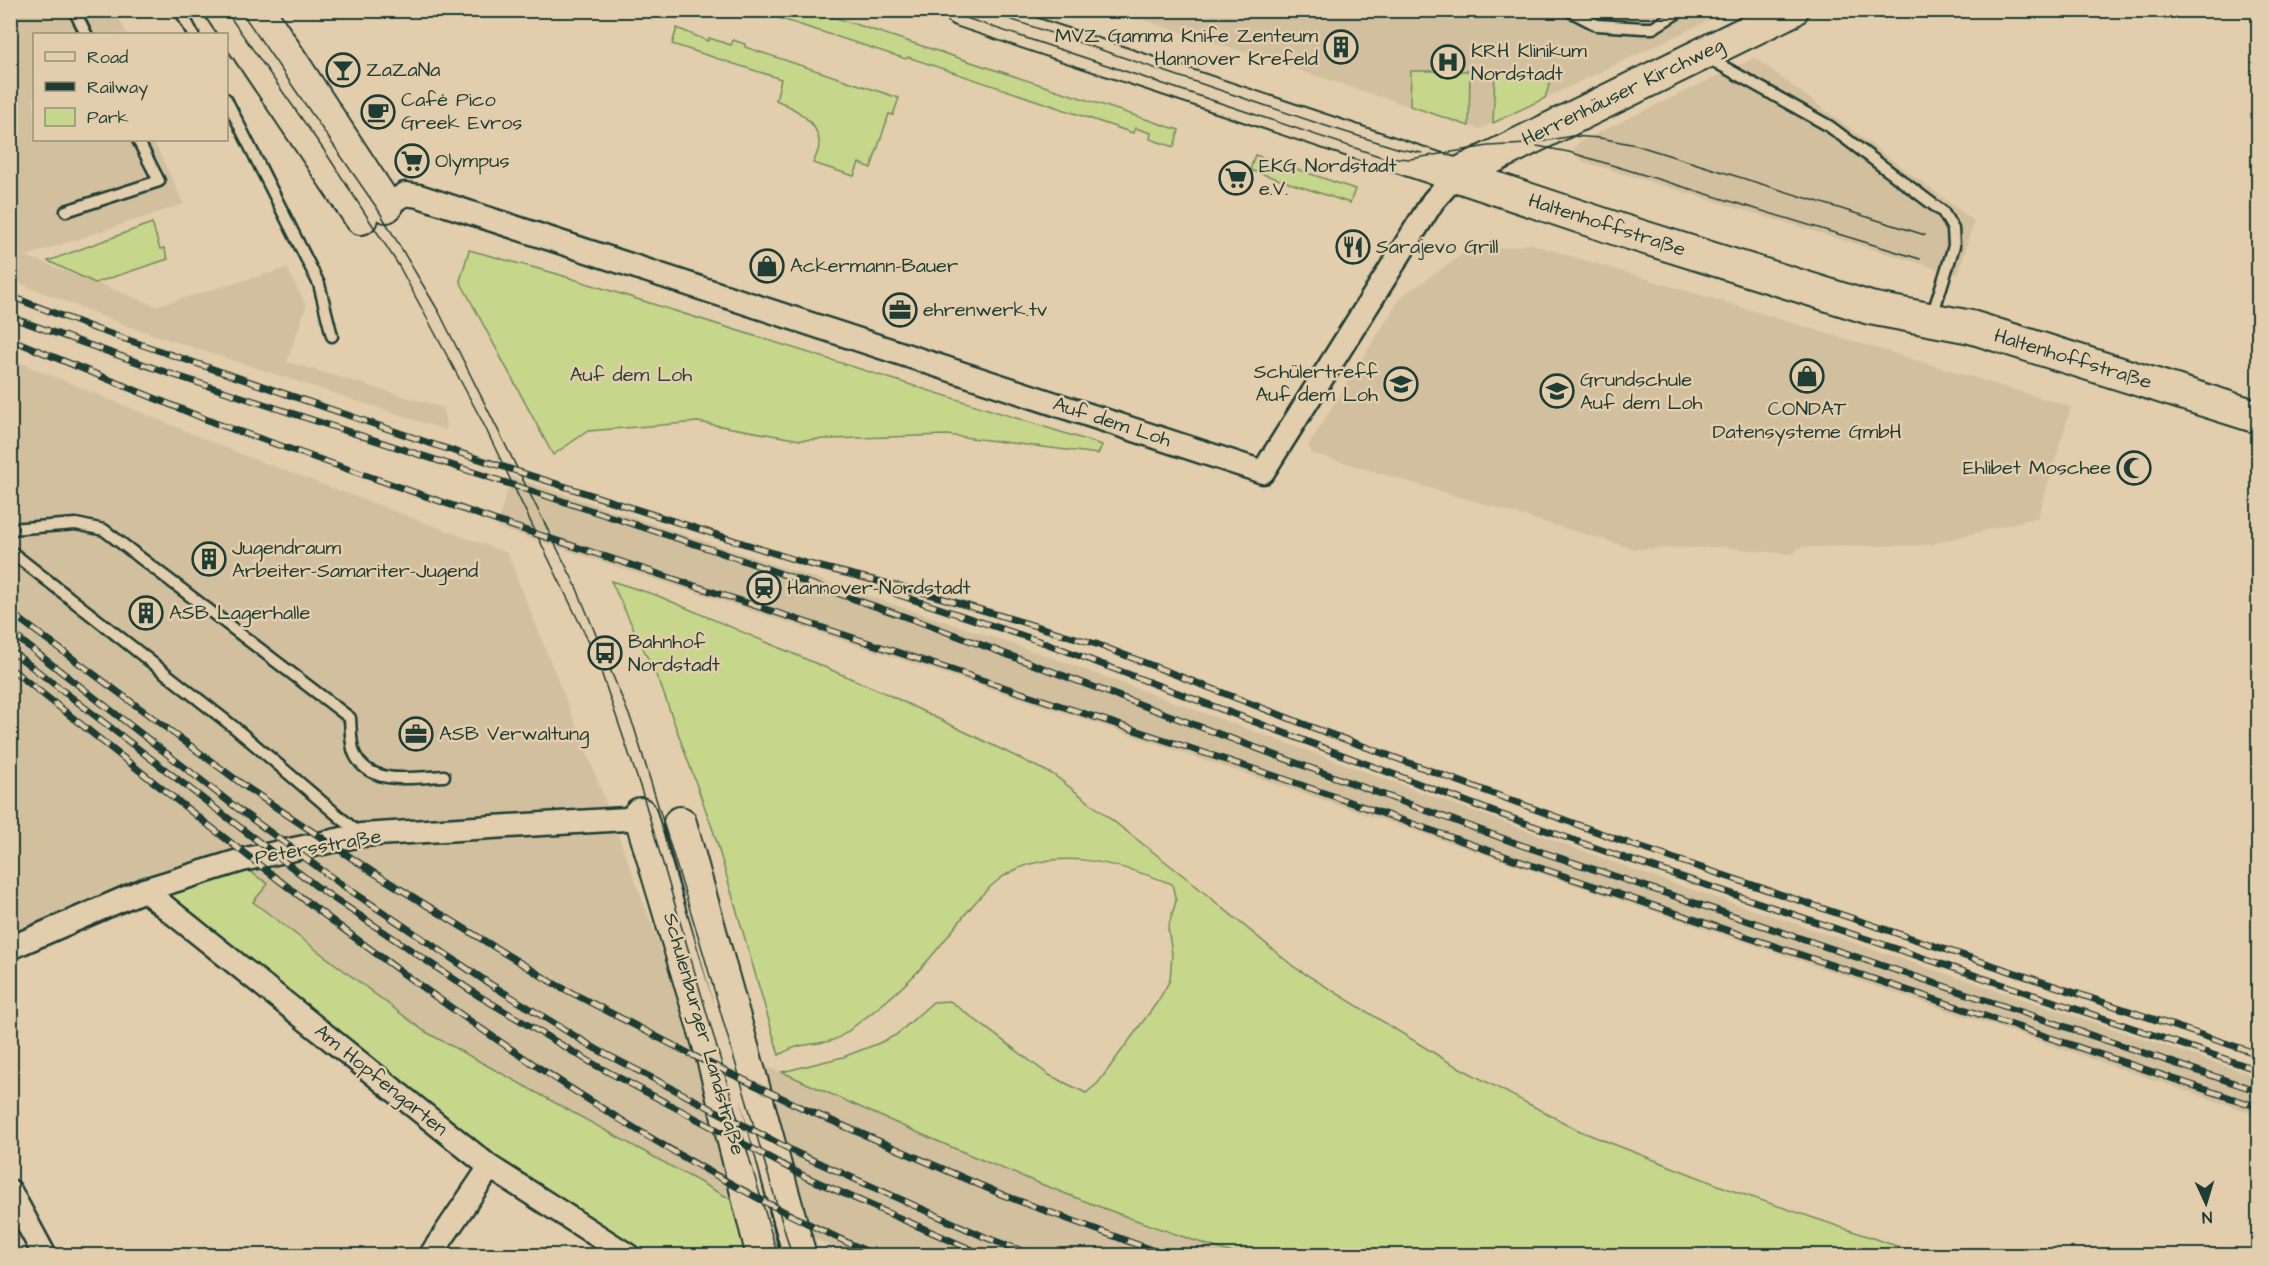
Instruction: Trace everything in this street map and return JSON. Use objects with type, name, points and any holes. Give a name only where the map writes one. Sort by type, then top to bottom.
[{"type":"street","points":[[221,10],[374,212]]},
{"type":"street","points":[[258,10],[374,212]]},
{"type":"street","name":"Haltenhoffstraße","points":[[962,10],[1620,230],[1858,304],[1971,327],[2259,417]]},
{"type":"street","name":"Herrenhäuser Kirchweg","points":[[1456,175],[1792,10]]},
{"type":"street","name":"Auf dem Loh","points":[[374,212],[405,194],[420,196],[1263,472],[1433,201],[1456,175]]},
{"type":"street","name":"Petersstraße","points":[[10,948],[144,890],[242,860],[361,836],[626,819],[640,814]]},
{"type":"street","name":"Schulenburger Landstraße","points":[[640,814],[713,1058],[763,1256]]},
{"type":"street","name":"Schulenburger Landstraße","points":[[680,824],[800,1256]]},
{"type":"street","name":"Am Hopfengarten","points":[[144,890],[490,1167],[629,1256]]},
{"type":"street","points":[[430,1256],[490,1167]]},
{"type":"street","points":[[10,1191],[45,1256]]},
{"type":"lane","points":[[74,10],[86,33]]},
{"type":"lane","points":[[180,10],[192,33]]},
{"type":"lane","points":[[1570,11],[1597,26],[1653,28],[1682,10]]},
{"type":"lane","points":[[1701,54],[1829,126],[1943,212],[1953,229],[1954,246],[1931,320]]},
{"type":"lane","points":[[228,103],[319,284],[332,336]]},
{"type":"lane","points":[[66,211],[159,181],[139,141]]},
{"type":"lane","points":[[10,529],[76,524],[104,530],[350,718],[354,753],[364,768],[386,778],[444,776]]},
{"type":"lane","points":[[10,551],[277,762],[361,836]]},
{"type":"shaded area","points":[[10,11],[115,11],[126,33],[33,33],[33,141],[153,141],[184,204],[26,256],[156,306],[287,268],[306,306],[287,362],[444,408],[446,430],[128,326],[11,280]]},
{"type":"shaded area","name":"KRH Klinikum Nordstadt","points":[[1117,11],[1728,11],[1480,129]]},
{"type":"shaded area","points":[[1755,58],[1974,221],[1958,275],[1585,162],[1576,156],[1574,149],[1579,142]]},
{"type":"shaded area","name":"Grundschule Auf dem Loh","points":[[1531,244],[2071,407],[2038,517],[1927,545],[1803,547],[1798,548],[1795,553],[1787,554],[1723,547],[1635,549],[1312,453],[1308,446],[1401,297],[1465,253]]},
{"type":"shaded area","points":[[11,359],[251,458],[507,553],[590,761],[693,1034],[918,1133],[1165,1232],[1239,1255],[850,1255],[736,1202],[424,1031],[253,902],[236,862],[11,948]]},
{"type":"shaded area","points":[[512,477],[1042,654],[1651,876],[2258,1077],[2258,1115],[1080,718],[496,527]]},
{"type":"green space","points":[[757,11],[815,11],[1179,130],[1174,147],[1150,139],[1151,133],[1135,128],[1133,133],[908,57],[906,59]]},
{"type":"green space","points":[[677,28],[708,41],[709,38],[731,45],[733,40],[745,44],[745,47],[899,98],[893,115],[889,114],[871,168],[859,163],[854,176],[813,163],[819,145],[816,130],[805,117],[776,100],[781,79],[672,44]]},
{"type":"green space","points":[[1411,71],[1470,71],[1469,126],[1410,106]]},
{"type":"green space","points":[[1495,72],[1552,76],[1545,98],[1493,123]]},
{"type":"green space","points":[[1255,155],[1355,189],[1350,203],[1250,170]]},
{"type":"green space","points":[[152,223],[160,249],[164,248],[168,259],[95,283],[48,261]]},
{"type":"green space","name":"Auf dem Loh","points":[[469,250],[554,273],[1102,445],[1098,454],[947,435],[800,440],[698,422],[588,431],[553,455],[460,281]]},
{"type":"green space","points":[[611,581],[656,595],[885,693],[1054,775],[1189,880],[1294,967],[1447,1061],[1580,1131],[1731,1190],[1923,1255],[1239,1255],[1123,1215],[1008,1171],[782,1072],[843,1057],[877,1044],[896,1035],[933,1002],[950,1001],[1049,1075],[1086,1093],[1098,1083],[1158,1001],[1170,980],[1172,954],[1168,928],[1176,901],[1172,884],[1131,870],[1086,860],[1042,861],[1021,867],[991,886],[915,975],[851,1029],[833,1040],[798,1047],[779,1055],[714,833],[661,686]]},
{"type":"green space","points":[[236,862],[268,884],[253,902],[424,1031],[736,1202],[745,1255],[629,1255],[490,1167],[144,890]]},
{"type":"tram line","points":[[225,10],[326,153],[399,266],[482,421],[596,657],[642,792],[778,1256]]},
{"type":"tram line","points":[[240,10],[379,211],[439,312],[575,584],[634,727],[792,1256]]},
{"type":"tram line","points":[[942,10],[1382,157],[1410,159],[1488,146],[1528,144],[1572,136],[1600,138],[1636,145],[1925,235]]},
{"type":"tram line","points":[[983,10],[1326,126],[1400,149],[1422,153]]},
{"type":"tram line","points":[[1537,146],[1569,152],[1920,259]]},
{"type":"railway","points":[[10,296],[96,329],[435,445],[805,563],[918,591],[1096,644],[1314,728],[1633,845],[2258,1054]]},
{"type":"railway","points":[[10,317],[168,373],[713,550],[923,623],[1521,845],[2258,1091]]},
{"type":"railway","points":[[10,339],[215,423],[497,521],[1284,779],[1516,860],[2258,1107]]},
{"type":"railway","points":[[896,594],[1048,644],[1494,812],[1616,855],[2258,1070]]},
{"type":"railway","points":[[10,612],[246,787],[371,871],[553,983],[694,1056],[807,1110],[1003,1195],[1168,1256]]},
{"type":"railway","points":[[10,632],[233,805],[338,882],[490,984],[596,1049],[799,1154],[987,1238],[1036,1256]]},
{"type":"railway","points":[[10,650],[320,889],[479,996],[597,1066],[806,1177],[986,1256]]},
{"type":"railway","points":[[10,668],[320,912],[426,990],[534,1064],[644,1134],[759,1199],[877,1256]]},
{"type":"place","name":"MVZ Gamma Knife Zenteum Hannover Krefeld","points":[[1341,47]]},
{"type":"place","name":"KRH Klinikum Nordstadt","points":[[1448,62]]},
{"type":"place","name":"ZaZaNa","points":[[343,70]]},
{"type":"place","name":"Café Pico Greek Evros","points":[[378,112]]},
{"type":"place","name":"Olympus","points":[[412,161]]},
{"type":"place","name":"EKG Nordstadt e.V.","points":[[1236,178]]},
{"type":"place","name":"Sarajevo Grill","points":[[1353,247]]},
{"type":"place","name":"Ackermann-Bauer","points":[[767,266]]},
{"type":"place","name":"ehrenwerk.tv","points":[[900,310]]},
{"type":"place","name":"CONDAT Datensysteme GmbH","points":[[1807,376]]},
{"type":"place","name":"Schülertreff Auf dem Loh","points":[[1401,384]]},
{"type":"place","name":"Grundschule Auf dem Loh","points":[[1557,391]]},
{"type":"place","name":"Ehlibet Moschee","points":[[2134,468]]},
{"type":"place","name":"Jugendraum Arbeiter-Samariter-Jugend","points":[[209,559]]},
{"type":"place","name":"Hannover-Nordstadt","points":[[764,588]]},
{"type":"place","name":"ASB Lagerhalle","points":[[146,613]]},
{"type":"place","name":"Bahnhof Nordstadt","points":[[605,653]]},
{"type":"place","name":"ASB Verwaltung","points":[[416,734]]}]
